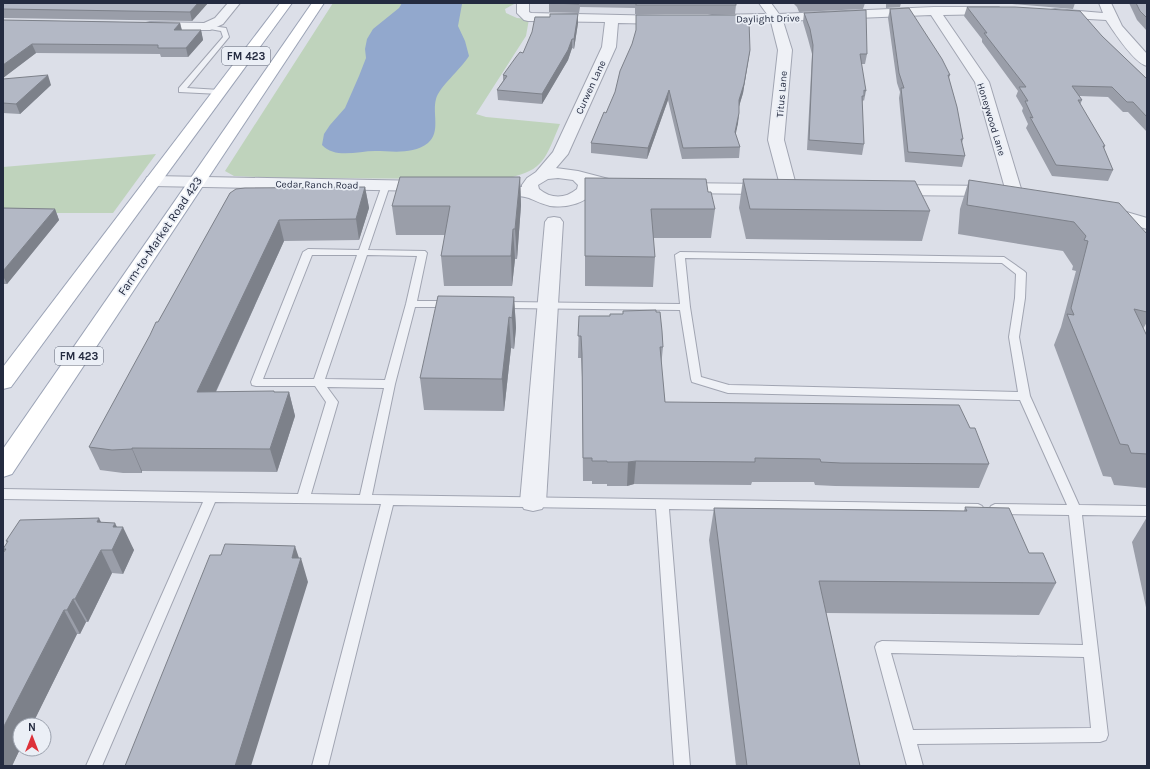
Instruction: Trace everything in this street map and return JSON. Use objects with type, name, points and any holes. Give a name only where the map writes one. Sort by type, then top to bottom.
[{"type":"main road","name":"FM 423","points":[[3,382],[286,3]]},
{"type":"main road","name":"Farm-to-Market Road 423","points":[[3,468],[318,3]]},
{"type":"street","points":[[141,26],[206,27],[219,21],[234,3]]},
{"type":"street","name":"Titus Lane","points":[[664,188],[797,189],[776,140],[785,50],[776,19],[765,3]]},
{"type":"street","points":[[1105,3],[1110,17],[1124,38],[1147,62]]},
{"type":"street","points":[[523,8],[528,17],[677,20]]},
{"type":"street","name":"Daylight Drive","points":[[700,20],[776,19],[934,11],[1004,10]]},
{"type":"street","name":"Honeywood Lane","points":[[874,189],[974,190],[1022,194],[982,82],[934,11]]},
{"type":"street","points":[[1042,12],[1110,17]]},
{"type":"street","name":"Curwen Lane","points":[[536,196],[531,192],[530,185],[560,154],[609,47],[612,18]]},
{"type":"street","points":[[533,502],[554,222],[562,212],[575,202],[587,188],[586,184],[577,176],[560,154]]},
{"type":"street","points":[[558,173],[577,176],[629,188],[558,201],[478,186],[558,173]]},
{"type":"street","name":"Cedar Ranch Road","points":[[152,181],[442,186]]},
{"type":"street","points":[[536,196],[539,204],[547,211],[554,222]]},
{"type":"street","points":[[1088,205],[1147,224]]},
{"type":"lane","points":[[206,27],[224,29],[226,37],[182,90],[220,92]]},
{"type":"lane","points":[[318,383],[386,185]]},
{"type":"lane","points":[[365,500],[390,384],[411,304],[422,253],[308,252],[256,382],[390,384]]},
{"type":"lane","points":[[907,737],[1100,735],[1075,510],[1024,396],[1014,337],[1020,298],[1021,273],[1004,260],[680,256],[696,379],[728,389],[1024,396]]},
{"type":"lane","points":[[411,304],[457,304]]},
{"type":"lane","points":[[487,304],[686,306]]},
{"type":"lane","points":[[303,499],[332,402],[318,383]]},
{"type":"lane","points":[[3,494],[1147,511]]},
{"type":"lane","points":[[94,766],[211,497]]},
{"type":"lane","points":[[320,766],[388,500]]},
{"type":"lane","points":[[662,504],[682,766]]},
{"type":"lane","points":[[915,766],[882,647],[1091,651]]},
{"type":"green space","points":[[333,3],[516,3],[505,9],[506,13],[517,18],[529,19],[526,36],[476,114],[486,117],[560,124],[551,146],[541,162],[535,168],[527,172],[502,179],[280,178],[234,176],[225,171]]},
{"type":"green space","points":[[156,154],[113,213],[3,213],[3,167]]},
{"type":"water","points":[[402,3],[462,3],[458,26],[465,41],[469,56],[438,94],[435,104],[435,128],[432,139],[422,147],[409,151],[333,152],[322,145],[324,134],[345,108],[366,58],[365,49],[367,39],[373,29],[399,8]]},
{"type":"building","points":[[3,3],[198,3],[190,12],[3,9]]},
{"type":"building","points":[[549,3],[579,3],[579,4]]},
{"type":"building","points":[[636,3],[736,3],[736,5],[636,5]]},
{"type":"building","points":[[1136,3],[1147,3],[1147,18],[1140,11]]},
{"type":"building","points":[[967,7],[1015,7],[1080,11],[1102,36],[1147,79],[1147,117],[1133,102],[1127,102],[1112,87],[1072,86],[1082,100],[1078,100],[1105,146],[1103,146],[1113,170],[1056,165],[1030,117],[1033,118],[1025,101],[1028,101],[1019,87],[1026,87],[984,33],[987,33]]},
{"type":"building","points":[[909,8],[942,59],[950,75],[948,75],[957,107],[963,139],[961,139],[965,156],[908,152],[901,88],[904,88],[899,73],[890,9]]},
{"type":"building","points":[[866,10],[867,54],[860,54],[866,91],[864,90],[864,96],[862,96],[864,144],[809,140],[813,45],[810,29],[804,13]]},
{"type":"building","points":[[550,14],[578,14],[574,39],[572,39],[568,50],[542,94],[497,90],[507,76],[503,75],[520,52],[523,53],[532,32],[535,17],[550,17]]},
{"type":"building","points":[[636,15],[740,15],[741,21],[749,21],[750,50],[744,84],[739,100],[739,113],[735,132],[740,147],[683,148],[669,90],[648,148],[591,143],[604,112],[606,113],[615,92],[620,71],[632,44],[636,30]]},
{"type":"building","points":[[3,20],[180,23],[174,30],[201,30],[186,48],[158,48],[158,45],[32,44],[3,65]]},
{"type":"building","points":[[48,75],[16,104],[3,103],[3,79]]},
{"type":"building","points":[[400,177],[520,177],[511,256],[441,256],[450,206],[392,206]]},
{"type":"building","points":[[585,178],[706,179],[708,192],[711,192],[715,209],[651,209],[655,257],[585,256]]},
{"type":"building","points":[[743,179],[915,181],[930,211],[750,209]]},
{"type":"building","points":[[969,180],[1119,203],[1147,234],[1147,312],[1134,309],[1147,336],[1147,454],[1131,453],[1128,445],[1120,444],[1067,314],[1074,315],[1071,308],[1088,241],[1084,240],[1086,236],[1074,222],[967,205]]},
{"type":"building","points":[[365,187],[356,219],[279,220],[197,392],[289,392],[270,449],[132,448],[112,450],[89,447],[156,322],[158,322],[230,193],[236,189],[245,188]]},
{"type":"building","points":[[3,208],[55,209],[3,271]]},
{"type":"building","points":[[438,296],[514,297],[512,318],[509,317],[502,379],[420,378]]},
{"type":"building","points":[[656,310],[656,312],[660,312],[662,331],[663,347],[660,347],[665,402],[959,405],[970,428],[975,428],[989,464],[841,463],[821,462],[820,459],[755,458],[755,462],[607,462],[592,461],[592,458],[583,458],[582,354],[581,336],[578,336],[579,316],[610,316],[610,314],[623,314],[623,311]]},
{"type":"building","points":[[965,507],[1009,508],[1029,553],[1043,553],[1056,583],[819,581],[860,766],[747,766],[714,508],[967,511]]},
{"type":"building","points":[[99,518],[97,522],[115,523],[113,527],[123,527],[112,550],[101,550],[75,599],[73,599],[67,610],[64,610],[3,728],[3,553],[6,549],[3,549],[8,541],[6,541],[20,520]]},
{"type":"building","points":[[225,544],[295,546],[292,558],[301,558],[235,766],[125,766],[210,555],[221,555]]}]
